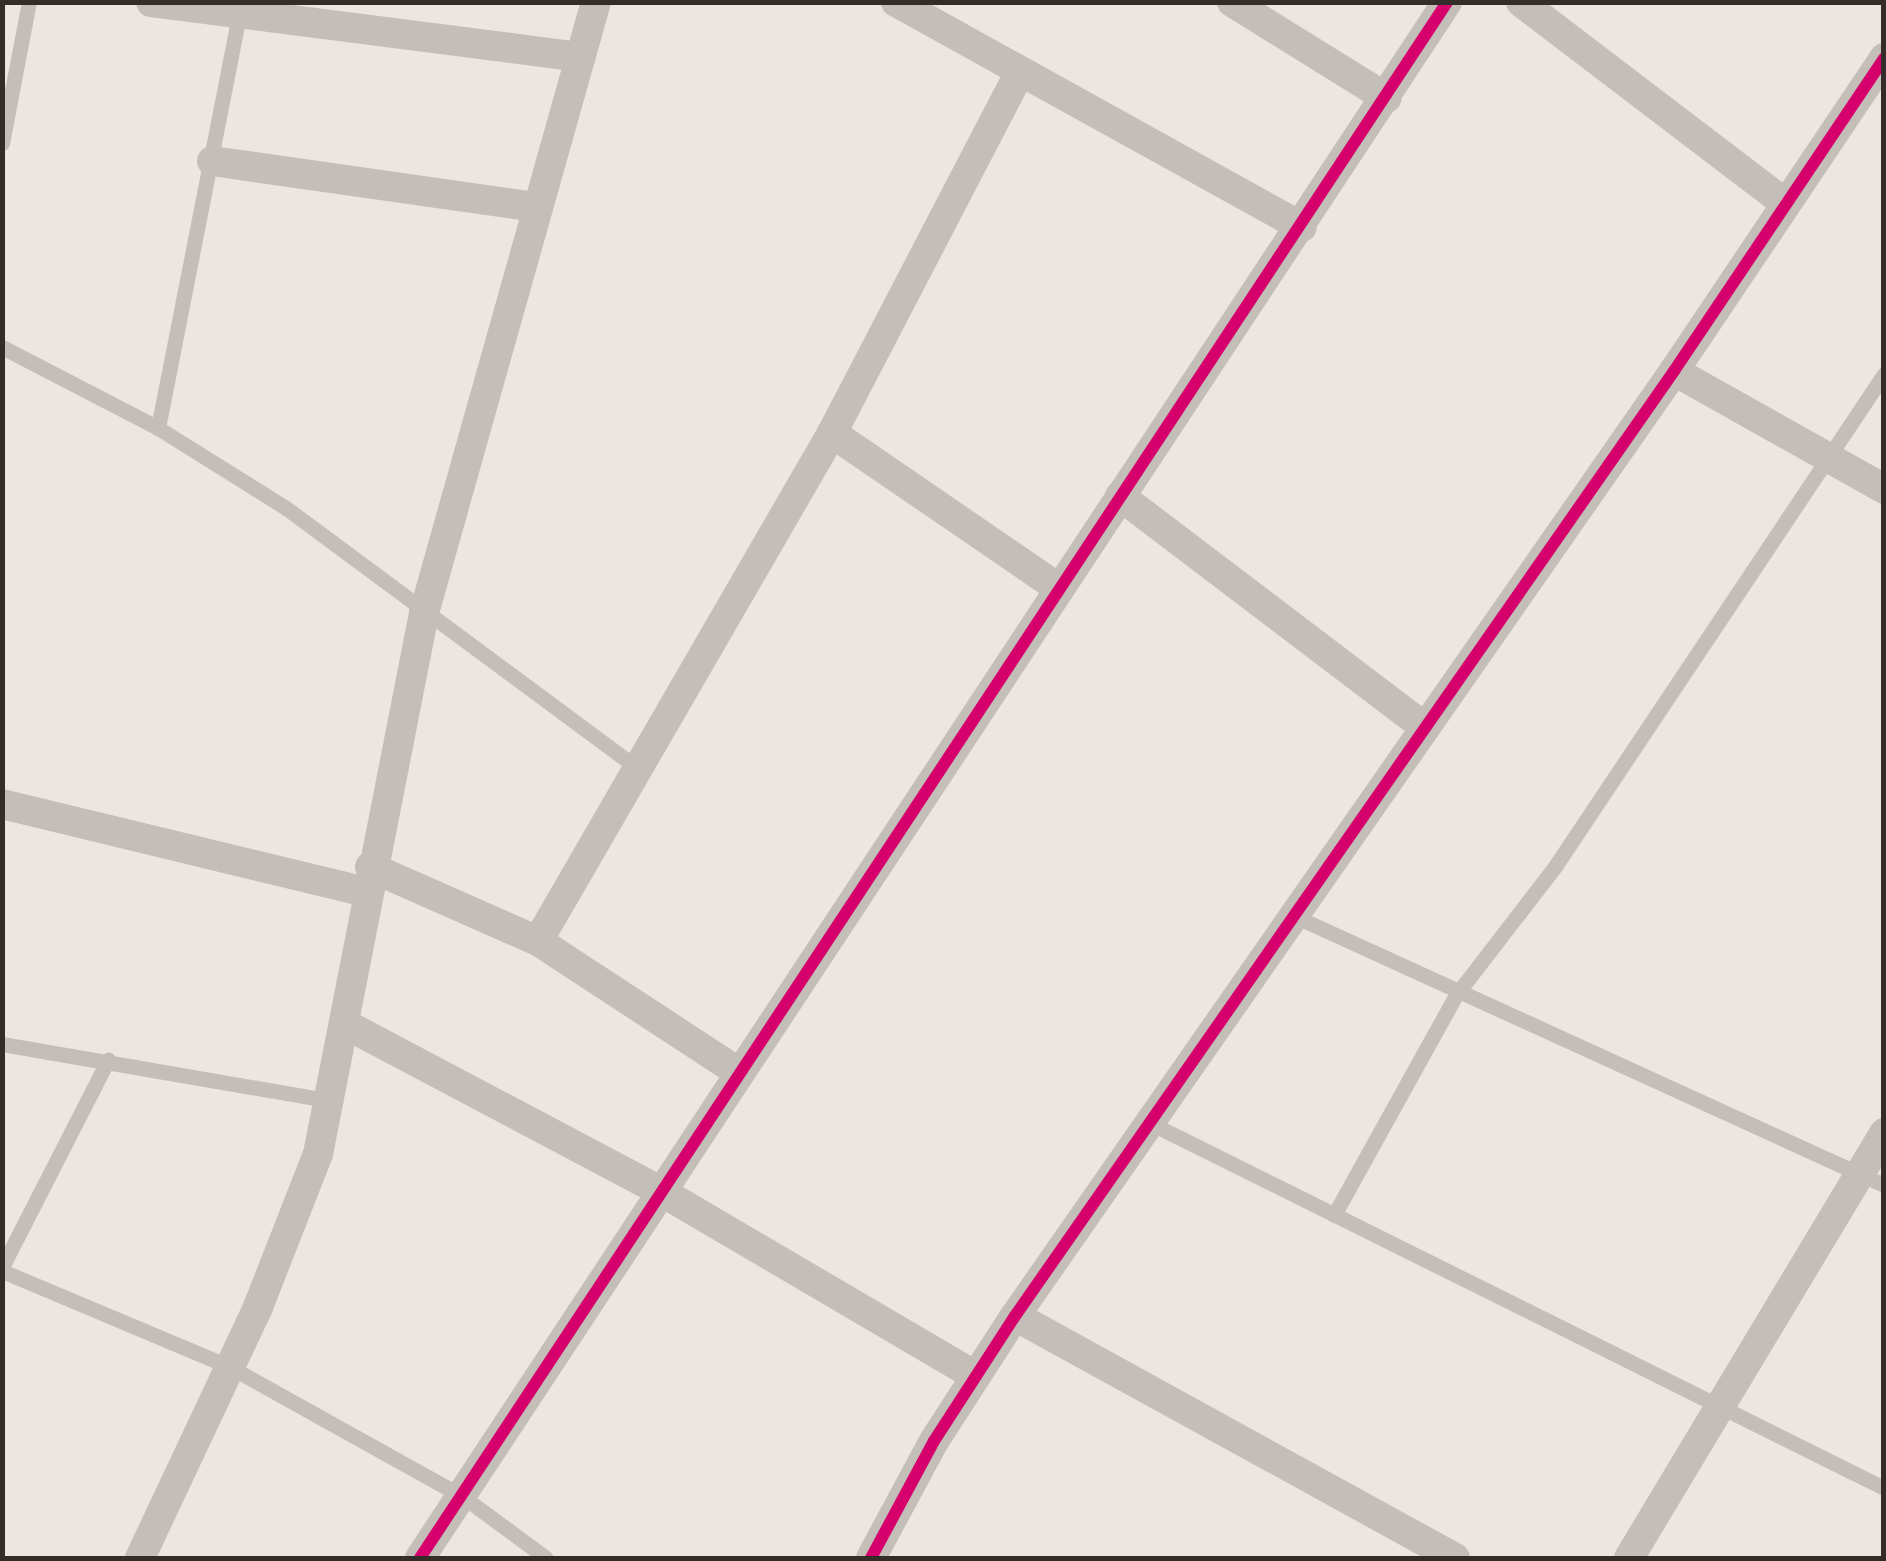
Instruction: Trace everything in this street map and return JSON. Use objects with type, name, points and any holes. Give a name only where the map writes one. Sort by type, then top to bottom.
[{"type":"street","points":[[151,2],[240,9],[580,57]]},
{"type":"street","points":[[140,1558],[230,1367],[302,1196],[333,1101],[368,879],[424,613],[596,2]]},
{"type":"street","points":[[896,2],[1302,227]]},
{"type":"street","points":[[1232,2],[1388,98]]},
{"type":"street","points":[[420,1558],[1058,588],[1388,98],[1447,2]]},
{"type":"street","points":[[1521,2],[1782,201]]},
{"type":"street","points":[[872,1558],[976,1376],[1015,1316],[1154,1125],[1292,916],[1674,371],[1782,201],[1884,58]]},
{"type":"street","points":[[538,941],[832,433],[1020,72]]},
{"type":"street","points":[[212,162],[536,207]]},
{"type":"street","points":[[1674,371],[1884,489]]},
{"type":"street","points":[[832,433],[1058,588]]},
{"type":"street","points":[[1120,496],[1424,728]]},
{"type":"street","points":[[2,804],[368,879],[538,941],[740,1073]]},
{"type":"street","points":[[345,1024],[662,1192],[976,1376]]},
{"type":"street","points":[[1629,1558],[1718,1404],[1871,1180],[1884,1132]]},
{"type":"street","points":[[1015,1316],[1456,1558]]},
{"type":"lane","points":[[2,144],[29,2]]},
{"type":"lane","points":[[158,428],[240,9]]},
{"type":"lane","points":[[2,347],[158,428],[358,558],[424,613],[637,768]]},
{"type":"lane","points":[[1334,1215],[1456,996],[1556,866],[1884,374]]},
{"type":"lane","points":[[1292,916],[1456,996],[1871,1180]]},
{"type":"lane","points":[[2,1044],[333,1101]]},
{"type":"lane","points":[[108,1060],[2,1268],[230,1367],[462,1496],[546,1558]]},
{"type":"lane","points":[[1154,1125],[1884,1488]]},
{"type":"cycle path","points":[[420,1558],[1447,2]]},
{"type":"cycle path","points":[[871,1558],[934,1441],[1015,1316],[1674,371],[1884,58]]}]
